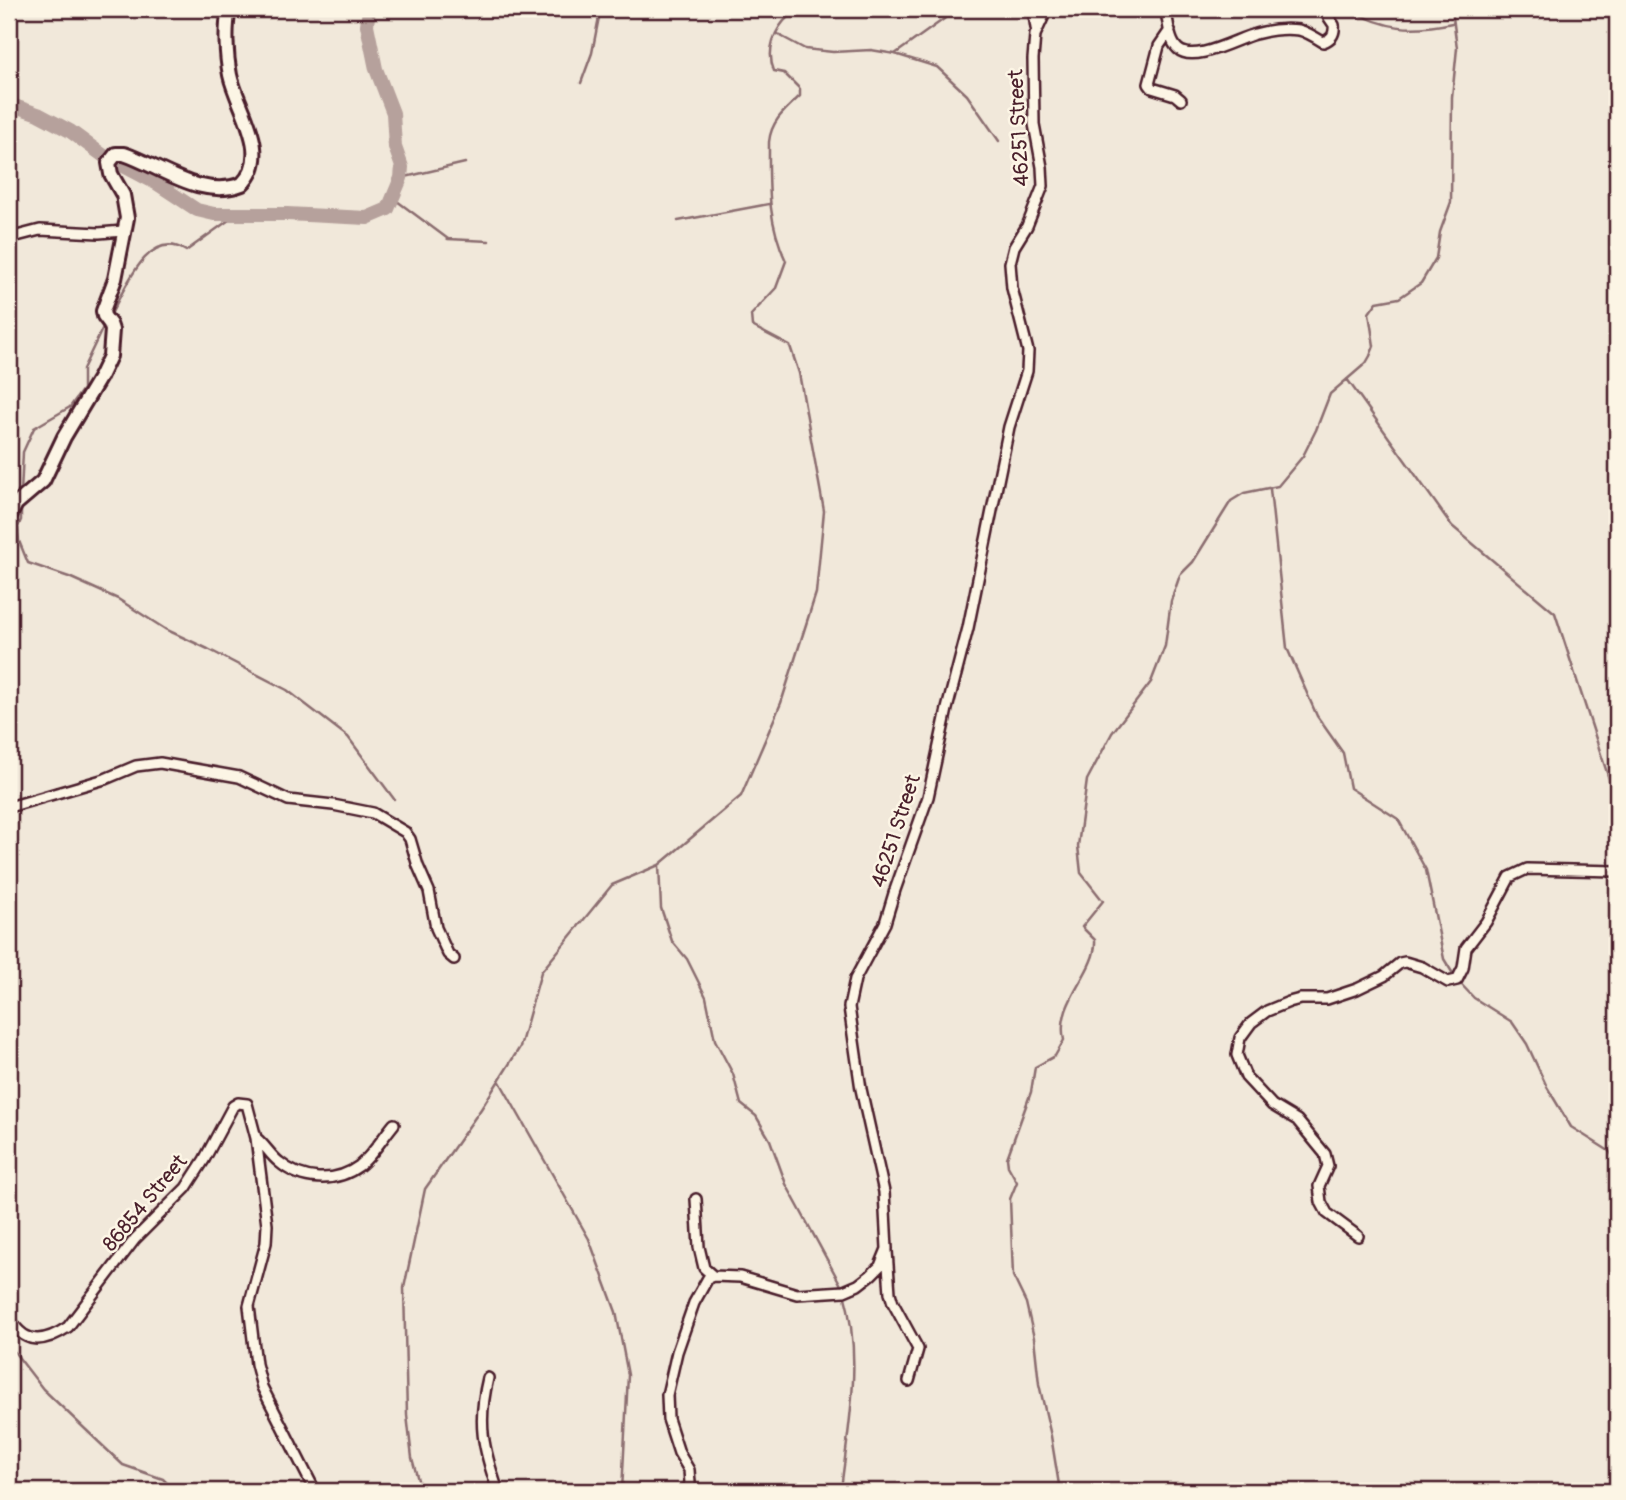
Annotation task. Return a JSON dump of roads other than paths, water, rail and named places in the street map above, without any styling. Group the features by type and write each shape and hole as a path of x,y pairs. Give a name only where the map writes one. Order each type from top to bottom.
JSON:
{"street":[{"path":"9,517 16,504 43,481 64,437 110,356 112,330 103,311 115,279 127,210 109,163 117,154 131,156 171,176 206,186 237,186 246,180 250,173 254,155 251,131 229,72 229,9"},
{"path":"1033,9 1036,32"},
{"name":"46251 Street","path":"909,1381 918,1349 897,1312 890,1293 884,1192 861,1089 849,1007 855,979 886,923 928,797 947,709 968,631 1010,427 1027,371 1028,351 1019,320 1010,269 1012,253 1027,226 1043,186 1034,124 1033,59 1036,32 1047,9"},
{"path":"1165,9 1174,44 1185,53 1214,50 1254,34 1273,30 1301,30 1323,41 1328,40 1335,31 1323,9"},
{"path":"1170,30 1159,46 1149,83 1152,88 1175,95 1181,100"},
{"path":"9,238 40,230 83,233 123,231"},
{"path":"9,807 105,779 136,766 160,763 239,777 288,800 373,813 405,832 410,839 429,891 436,928 448,954 454,959"},
{"path":"1359,1236 1327,1213 1321,1202 1319,1186 1328,1166 1325,1154 1303,1127 1272,1105 1242,1071 1237,1055 1244,1032 1257,1018 1279,1006 1300,999 1327,999 1357,989 1384,976 1400,963 1422,967 1448,982 1457,981 1464,968 1466,948 1486,922 1510,877 1516,872 1527,869 1617,871"},
{"name":"86854 Street","path":"9,1316 14,1327 31,1338 54,1337 68,1327 135,1239 186,1188 233,1106 244,1103 249,1106 256,1138 267,1225 264,1252 249,1306 256,1364 262,1387 315,1491"},
{"path":"256,1138 279,1162 309,1177 326,1178 343,1174 360,1165 394,1124"},
{"path":"696,1199 699,1247 704,1268 712,1276 740,1277 797,1294 844,1291 871,1275 880,1266 887,1249"},
{"path":"687,1491 690,1483 689,1470 679,1453 668,1419 667,1395 677,1352 694,1303 712,1276"},
{"path":"488,1378 481,1421 483,1441 498,1491"}],"waterway":[{"path":"118,163 156,183 197,210 214,214 367,218 388,209 401,178 402,167 395,147 393,113 376,69 367,25 369,9"},
{"path":"581,83 592,53 599,17 592,9"},
{"path":"421,1491 412,1458 407,1415 404,1288 425,1189 520,1047 541,972 612,885 659,865 741,796 781,703 816,593 824,511 799,373 790,346 752,326 751,315 776,288 786,261 772,217 769,142 776,122 800,96 800,89 784,73 774,71 772,63 771,48 780,27 790,15 787,9"},
{"path":"895,54 958,9"},
{"path":"1348,9 1375,21 1399,27 1452,23"},
{"path":"1060,1491 1039,1384 1034,1338 1026,1303 1013,1276 1010,1199 1017,1182 1008,1166 1007,1158 1031,1092 1035,1067 1055,1056 1064,1040 1065,1013 1094,952 1095,940 1082,927 1103,901 1081,873 1078,846 1087,780 1112,733 1151,682 1165,646 1171,601 1180,575 1193,562 1231,501 1244,493 1278,486 1303,456 1330,394 1366,363 1370,356 1374,346 1369,313 1377,302 1399,298 1421,283 1436,258 1440,232 1451,202 1452,97 1457,48 1452,9"},
{"path":"777,34 805,49 833,52 871,50 895,54 937,67 967,95 999,141"},
{"path":"9,104 38,114 70,131 108,159"},
{"path":"401,178 465,163"},
{"path":"393,198 448,239 489,241"},
{"path":"678,221 769,204"},
{"path":"110,316 130,278 149,254 160,247 172,246 186,251 236,215"},
{"path":"21,493 23,452 34,428 70,407 83,389 83,369 103,327"},
{"path":"1347,379 1452,526 1555,613 1611,785"},
{"path":"1270,489 1287,648 1317,716 1343,753 1350,788 1398,819 1426,870 1444,959 1455,977"},
{"path":"9,547 21,520 21,504"},
{"path":"18,528 19,541 28,563 69,577 118,599 165,629 287,690 348,737 394,799"},
{"path":"659,865 661,908 672,941 687,959 706,997 715,1040 733,1074 741,1104 756,1116 770,1140 786,1184 842,1287"},
{"path":"1459,982 1474,998 1512,1022 1527,1044 1547,1087 1571,1127 1609,1151 1617,1161"},
{"path":"499,1080 589,1239 616,1312 628,1375 622,1491"},
{"path":"842,1481 853,1387 852,1340 844,1293"},
{"path":"9,1345 43,1389 123,1465 163,1479 175,1491"}]}
